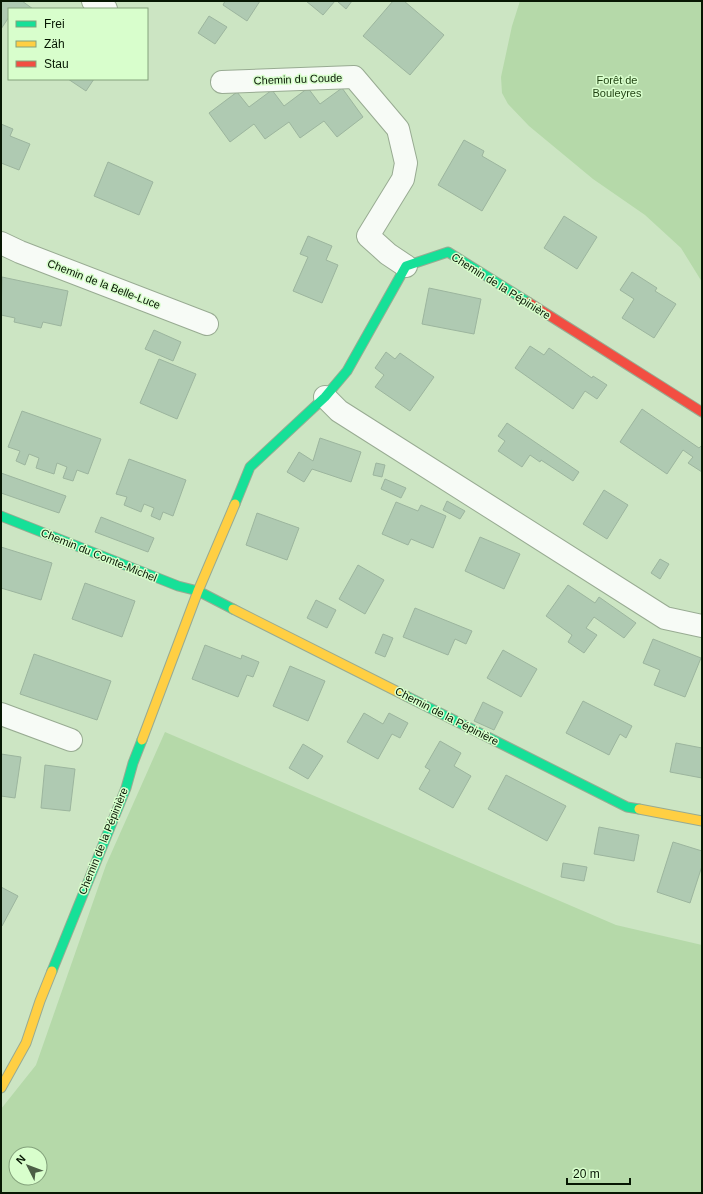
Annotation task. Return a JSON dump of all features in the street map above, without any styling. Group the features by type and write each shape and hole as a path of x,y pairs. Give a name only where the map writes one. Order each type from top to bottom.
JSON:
{"street":[{"path":"93,1 104,8"},
{"name":"Chemin du Coude","path":"222,82 354,77 398,129 406,163 403,179 368,236 388,254 406,266"},
{"name":"Chemin de la Belle-Luce","path":"1,243 20,252 206,324"},
{"name":"Chemin de la Pépinière","path":"1,1088 26,1043 40,1001 126,788 133,763 198,591 250,467 325,397 347,371 406,266 448,252 702,412"},
{"path":"325,397 339,411 665,618 702,626"},
{"name":"Chemin du Comte-Michel","path":"1,516 178,586 198,591"},
{"name":"Chemin de la Pépinière","path":"198,591 627,807 702,820"},
{"path":"1,714 71,740"}],"green space":[{"name":"Forêt de Bouleyres","path":"520,1 702,1 702,282 681,248 645,215 593,179 529,126 508,104 502,93 501,77 512,26"},
{"path":"165,732 616,925 702,945 702,1193 1,1193 1,1109 36,1065 106,865"}],"building":[{"path":"1,1 22,1 32,8 8,8 8,18 1,29"},
{"path":"225,1 260,1 247,21 223,5"},
{"path":"306,1 335,1 323,15"},
{"path":"337,1 352,1 346,9"},
{"path":"393,1 404,1 444,35 410,75 363,36"},
{"path":"209,16 227,27 215,44 198,33"},
{"path":"70,80 93,80 86,91"},
{"path":"308,88 320,104 342,88 363,117 337,137 324,121 300,138 289,122 265,139 254,124 230,142 209,113 237,92 249,107 272,90 284,106"},
{"path":"1,124 13,129 10,136 30,144 19,170 1,163"},
{"path":"464,140 484,151 482,156 506,170 482,211 438,185"},
{"path":"108,162 153,182 139,215 94,196"},
{"path":"564,216 597,237 577,269 544,248"},
{"path":"308,236 332,246 326,260 338,265 322,303 293,291 308,257 300,254"},
{"path":"632,272 657,288 655,291 676,304 654,338 622,318 634,299 620,290"},
{"path":"2,277 68,291 61,326 43,322 41,328 14,322 15,318 1,315"},
{"path":"429,288 481,299 474,334 422,324"},
{"path":"154,330 181,342 173,361 145,349"},
{"path":"530,346 544,355 549,348 592,378 593,376 607,385 597,399 585,391 573,409 515,368"},
{"path":"386,352 395,359 400,353 434,377 410,411 375,387 384,375 375,368"},
{"path":"159,359 196,374 177,419 140,403"},
{"path":"642,409 699,448 702,445 702,472 688,463 693,457 683,450 667,474 620,442"},
{"path":"22,411 101,439 88,474 77,470 73,481 63,478 67,467 57,463 54,474 36,468 39,458 29,454 25,465 16,461 20,451 8,447"},
{"path":"507,423 579,472 573,481 541,460 540,462 530,455 522,467 498,451 505,441 498,436"},
{"path":"320,438 361,452 351,482 312,469 304,482 287,472 299,452 313,461"},
{"path":"129,459 186,480 173,516 163,512 160,520 151,516 154,508 144,504 141,512 124,505 127,497 116,494"},
{"path":"376,463 385,465 382,477 373,475"},
{"path":"1,473 66,496 59,513 1,493"},
{"path":"385,479 406,488 401,498 381,489"},
{"path":"604,490 628,505 607,539 583,524"},
{"path":"447,501 465,511 460,519 443,510"},
{"path":"396,502 418,511 421,505 446,516 433,548 411,539 408,545 382,534"},
{"path":"257,513 299,528 287,560 246,545"},
{"path":"101,517 154,538 148,552 95,532"},
{"path":"480,537 520,554 504,589 465,571"},
{"path":"1,547 52,563 41,600 1,588"},
{"path":"660,559 669,564 660,579 651,573"},
{"path":"358,565 384,580 365,614 339,599"},
{"path":"85,583 135,601 122,637 72,619"},
{"path":"568,585 595,603 599,597 636,623 624,638 594,617 586,628 597,635 584,653 568,642 572,635 546,616"},
{"path":"316,600 336,610 327,628 307,618"},
{"path":"415,608 472,631 466,644 455,639 448,655 403,637"},
{"path":"383,634 393,638 385,657 375,653"},
{"path":"653,639 701,658 685,697 654,685 660,670 643,663"},
{"path":"205,645 241,659 242,655 259,662 253,677 247,675 238,697 192,679"},
{"path":"503,650 537,669 521,697 487,678"},
{"path":"34,654 111,681 97,720 20,694"},
{"path":"290,666 325,681 308,721 273,706"},
{"path":"583,701 632,726 626,738 620,734 609,755 566,733"},
{"path":"483,702 503,712 494,730 474,721"},
{"path":"364,713 383,724 389,713 408,723 400,738 392,734 378,759 347,742"},
{"path":"440,741 461,753 454,766 471,776 453,808 419,789 430,770 425,767"},
{"path":"676,743 702,748 702,778 670,772"},
{"path":"303,744 323,756 308,779 289,768"},
{"path":"1,754 21,757 15,798 1,796"},
{"path":"45,765 75,769 70,811 41,808"},
{"path":"506,775 566,806 547,841 488,809"},
{"path":"599,827 639,835 634,861 594,854"},
{"path":"673,842 702,851 702,866 690,903 657,892"},
{"path":"563,863 587,867 584,881 561,877"},
{"path":"1,887 18,896 2,926 1,926"}],"traffic: fast":[{"path":"235,504 250,467 325,397 347,371 406,266 448,252 528,302"},
{"path":"1,516 178,586 198,591 233,609"},
{"path":"406,696 627,807 639,809"},
{"path":"52,971 126,788 133,763 142,740"}],"traffic: slow":[{"path":"142,740 198,591 235,504"},
{"path":"233,609 406,696"},
{"path":"639,809 702,821"},
{"path":"1,1088 26,1043 52,971"}],"traffic: jam":[{"path":"528,302 702,412"}]}
